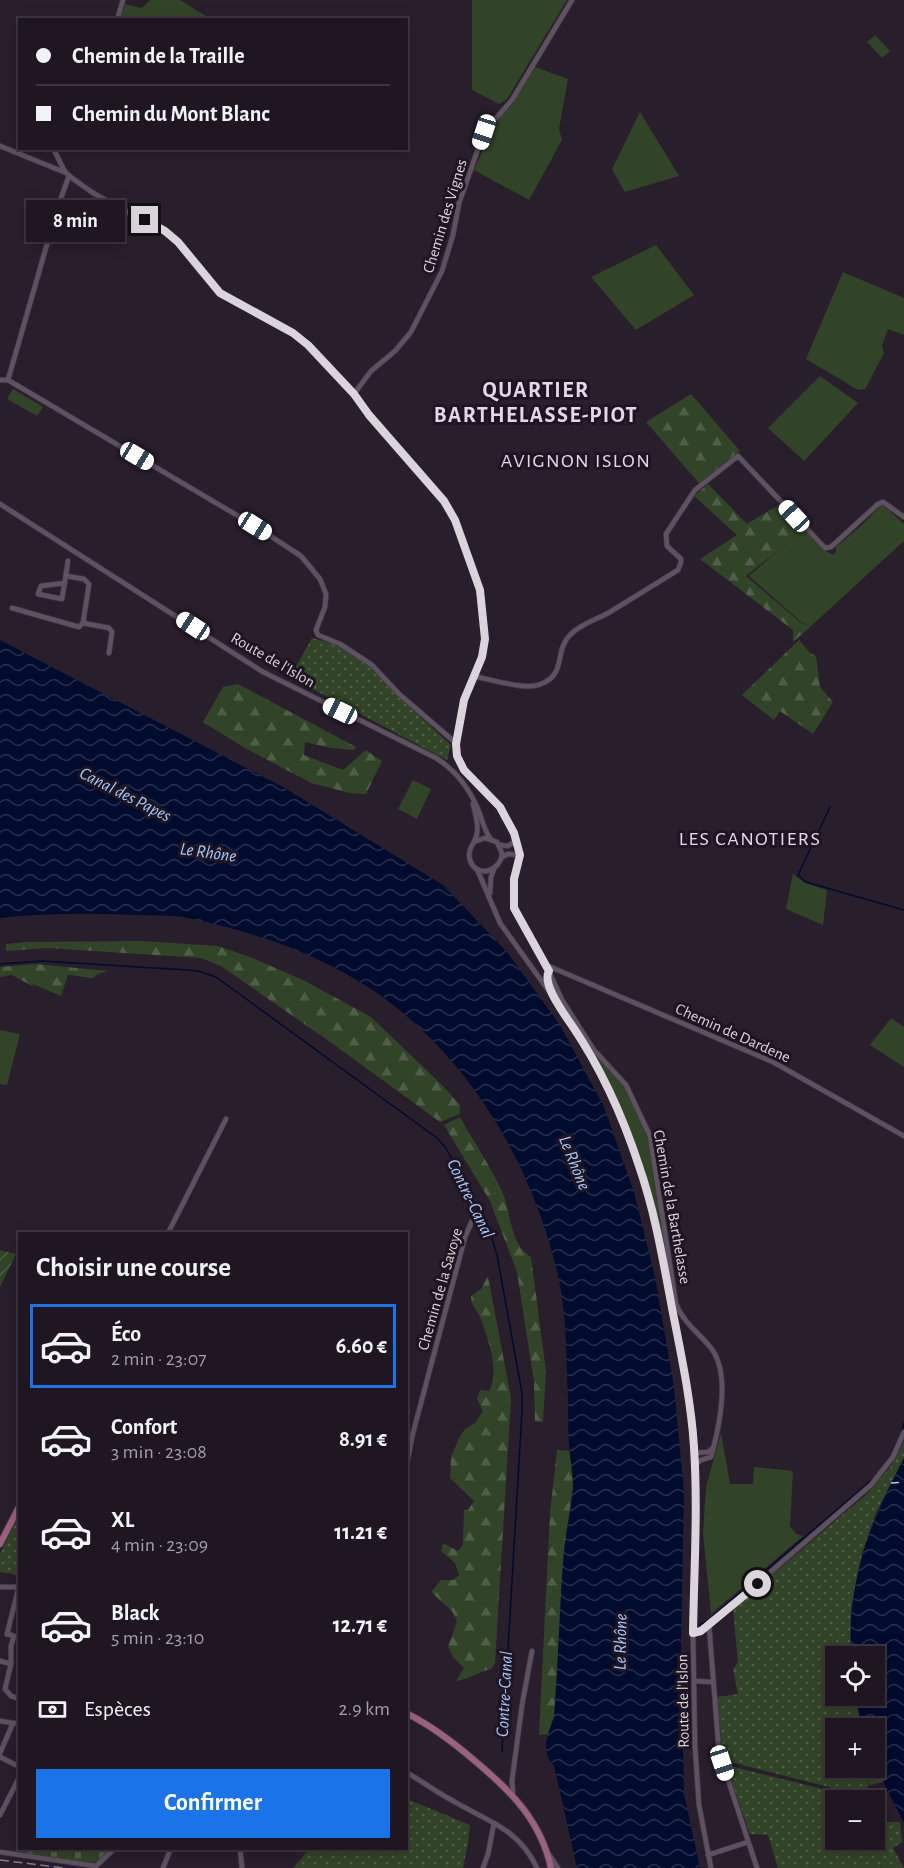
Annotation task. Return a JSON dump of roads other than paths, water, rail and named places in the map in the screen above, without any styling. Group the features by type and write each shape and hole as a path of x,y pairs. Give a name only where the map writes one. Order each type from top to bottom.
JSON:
{"main road":[{"path":"0,1542 18,1508"},
{"path":"408,1714 445,1736 506,1787 530,1816 548,1853 551,1868"}],"street":[{"path":"118,18 123,0"},
{"name":"Chemin des Vignes","path":"354,394 371,371 395,351 411,332 442,271 453,236 459,203 484,132 512,100 572,0"},
{"path":"0,146 67,174 93,193 173,237 220,293 300,338 354,394 369,415 444,501 458,527 480,590 483,610 483,649 464,700 456,744 457,756 464,770 500,807 517,840 508,846 500,845 490,838 479,839 471,846 469,857 477,869 486,871 494,869 502,857 507,854 520,855"},
{"path":"8,380 67,174 54,150"},
{"path":"0,380 8,380 255,526 301,556 320,579 326,594 325,607 316,630 318,635 340,644 372,665 406,700 456,744"},
{"path":"473,676 528,686 540,685 551,680 557,671 565,642 573,632 678,570 681,559 667,546 666,534 695,490 738,456 825,548 831,547 883,502 904,518"},
{"name":"Route de l'Islon","path":"0,504 263,672 448,766 460,778 471,796 490,838"},
{"path":"65,583 41,586 38,594 62,599 65,583 68,561"},
{"path":"12,608 65,625 79,627 83,623 89,584 84,579 66,576"},
{"path":"83,623 111,629 109,652"},
{"name":"Route de l'Islon","path":"471,796 477,825 474,842"},
{"name":"Chemin de la Barthelasse","path":"517,840 520,855 514,879 514,908 546,965 562,1000 594,1050 626,1085 650,1136 676,1304 684,1319 713,1350 720,1364 721,1392 714,1445 711,1457 695,1465"},
{"path":"500,845 502,857"},
{"name":"Route de l'Islon","path":"477,869 500,923 579,1036 604,1081 631,1141 644,1179 658,1236 686,1378 695,1452 693,1633 696,1772 699,1804 711,1868"},
{"name":"Route de l'Islon","path":"490,896 490,877 494,869"},
{"name":"Chemin de Dardene","path":"546,965 773,1062 904,1136"},
{"path":"549,971 547,976 553,997"},
{"path":"169,1232 226,1119"},
{"name":"Chemin de la Savoye","path":"408,1459 465,1237 472,1221"},
{"path":"693,1633 709,1625 865,1490 886,1468 904,1432"},
{"path":"695,1452 708,1452 714,1445"},
{"path":"0,1587 18,1589"},
{"path":"7,1634 18,1593"},
{"path":"709,1625 719,1752 757,1868"},
{"path":"0,1634 14,1636 5,1689 11,1696 18,1698"},
{"path":"513,1795 512,1781 522,1705 532,1651"},
{"path":"0,1661 11,1664"},
{"path":"694,1681 713,1685"},
{"path":"0,1721 18,1724"},
{"path":"13,1723 0,1755 18,1766"},
{"path":"408,1774 494,1823 525,1847 537,1868"},
{"path":"0,1815 18,1780"},
{"path":"506,1787 512,1781"},
{"path":"483,1868 494,1823"},
{"path":"708,1855 747,1839"},
{"path":"20,1855 23,1850"},
{"path":"0,1852 96,1866 113,1850"},
{"path":"163,1868 170,1850"},
{"path":"240,1850 242,1868"},
{"path":"548,1853 558,1868"}],"water":[{"path":"0,640 283,787 443,885 507,952 560,1025 604,1107 634,1192 655,1277 674,1387 684,1493 681,1644 684,1794 700,1868 577,1868 554,1766 546,1748 554,1717 564,1552 573,1487 564,1310 548,1237 533,1196 492,1116 467,1080 438,1046 406,1016 350,976 304,953 257,936 183,917 85,914 0,918"},
{"path":"904,1459 904,1823 882,1778 885,1778 885,1718 861,1718 858,1706 885,1706 885,1646 851,1646 851,1615 859,1570 870,1531"}],"waterway":[{"path":"830,807 798,875 806,882 904,910"},
{"name":"Contre-Canal","path":"0,964 42,961 198,971 216,977 437,1138 446,1148 491,1235 497,1255 522,1393 502,1751"},
{"path":"901,1434 904,1423"},
{"path":"713,1616 874,1478"},
{"path":"699,1625 705,1622"}],"railway":[{"path":"0,1860 64,1868"}],"district":[{"name":"QUARTIER BARTHELASSE-PIOT","path":"536,402"},
{"name":"AVIGNON ISLON","path":"576,461"},
{"name":"LES CANOTIERS","path":"750,839"}],"water label":[{"name":"Canal des Papes","path":"125,795"},
{"name":"Le Rhône","path":"208,853"},
{"name":"Le Rhône","path":"574,1163"},
{"name":"Le Rhône","path":"621,1642"}]}
